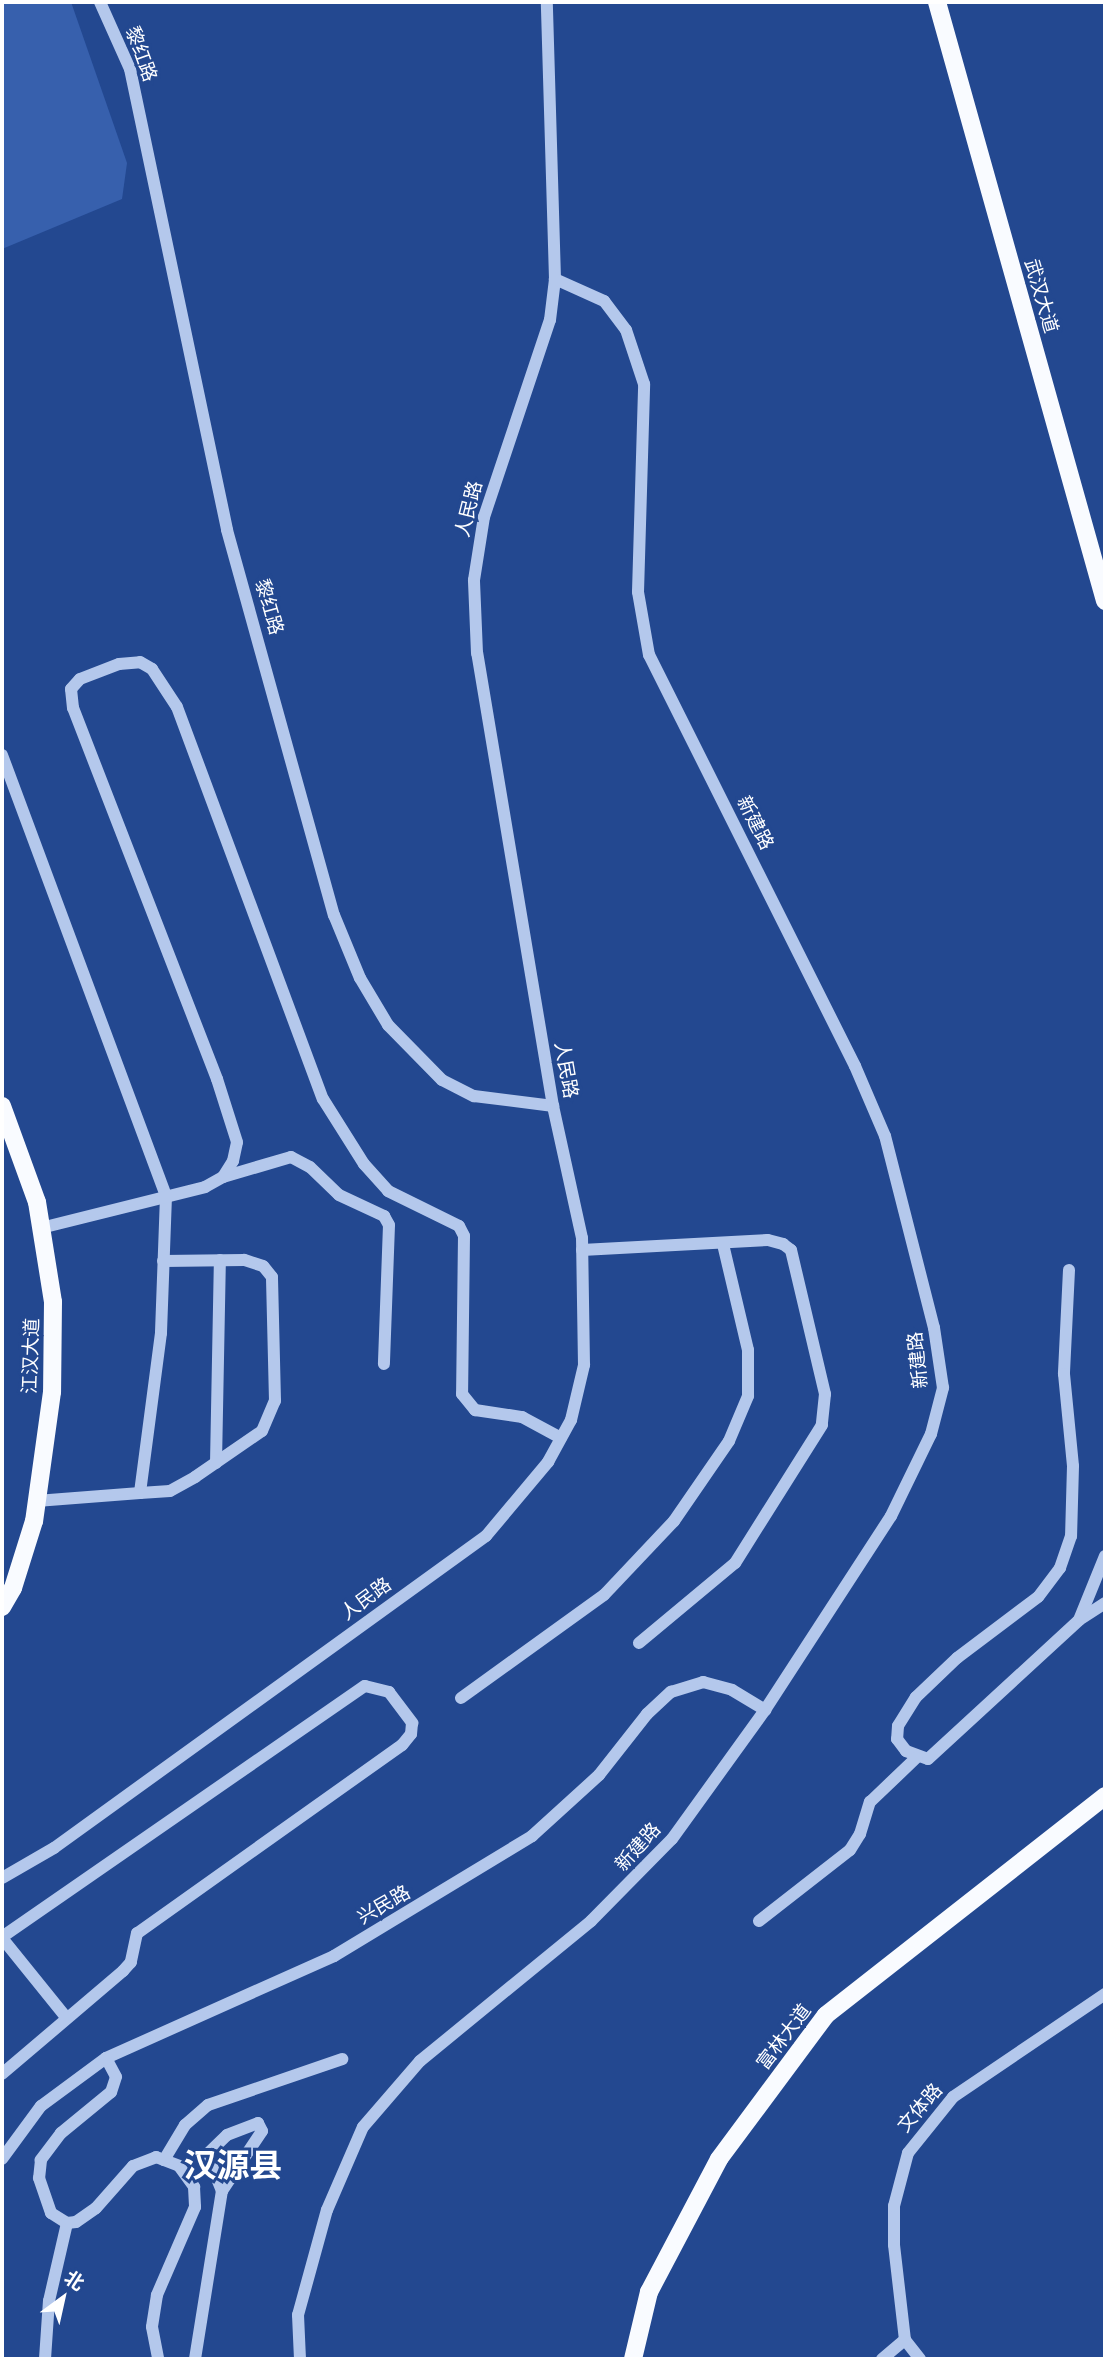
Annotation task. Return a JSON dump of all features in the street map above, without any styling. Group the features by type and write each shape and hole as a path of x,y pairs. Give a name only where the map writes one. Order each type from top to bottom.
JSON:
{"main road":[{"name":"武汉大道","path":"937,2 1105,601"},
{"name":"江汉大道","path":"2,1106 37,1202 53,1302 52,1392 36,1501 13,1588 2,1607"},
{"name":"富林大道","path":"633,2359 649,2292 719,2159 826,2015 1105,1796"}],"street":[{"name":"黎红路","path":"100,2 130,69 227,530 334,915 355,965 388,1025 442,1080 474,1096 553,1106"},
{"name":"人民路","path":"2,1878 54,1849 486,1536 548,1462 571,1420 584,1365 582,1250 553,1106 477,653 474,580 484,517 550,320 555,279 547,2"},
{"name":"新建路","path":"300,2359 298,2315 327,2210 363,2127 420,2060 638,1878 672,1839 765,1710 891,1516 931,1434 943,1388 934,1328 902,1187 855,1066 649,655 638,592 644,384 626,330 604,301 555,279"},
{"path":"223,1177 233,1161 237,1142 74,708 71,689 80,679 119,664 140,662 152,669 177,707 323,1100 364,1164 388,1191 460,1226 464,1236 462,1394 475,1410 522,1417 561,1438"},
{"path":"2,755 166,1196 162,1333 140,1493"},
{"path":"41,1227 166,1196 291,1157 310,1167 339,1195 384,1216 389,1225 384,1364"},
{"path":"582,1250 768,1240 791,1251 825,1394 822,1425 735,1563 639,1643"},
{"path":"461,1698 604,1595 674,1521 729,1441 748,1396 748,1350 723,1244"},
{"path":"36,1501 170,1491 262,1431 275,1401 272,1278 263,1266 220,1259 163,1261"},
{"path":"216,1463 220,1259"},
{"path":"1069,1270 1064,1374 1073,1466 1071,1536 1060,1568 1038,1597 957,1658 916,1697 898,1726 897,1740 916,1758 928,1759 1079,1620 1105,1603"},
{"path":"1079,1620 1105,1556"},
{"name":"兴民路","path":"2,2159 41,2106 106,2058 334,1956 471,1877 532,1836 589,1784 671,1692 703,1682 732,1690 765,1710"},
{"path":"2,2074 65,2016 131,1962 136,1933 402,1745 411,1734 412,1723 405,1710 389,1692 365,1686 2,1938 65,2016"},
{"path":"758,1921 850,1850 860,1834 870,1802 916,1758"},
{"name":"文体路","path":"905,2340 894,2206 908,2153 953,2097 1105,1994"},
{"path":"106,2058 116,2077 111,2092 61,2133 41,2160 39,2178 51,2213 67,2223 76,2222 96,2208 133,2166 156,2157 179,2165 194,2187 195,2207 157,2295 152,2327 158,2359"},
{"path":"164,2160 185,2125 208,2105 342,2059"},
{"path":"195,2359 222,2190 262,2131 258,2123 227,2135 207,2154 222,2190"},
{"path":"45,2359 49,2301 67,2223"},
{"path":"882,2359 905,2340 920,2359"}],"shaded area":[{"path":"2,2 71,2 127,163 122,199 2,249"}],"district":[{"name":"汉源县","path":"233,2165"}]}
